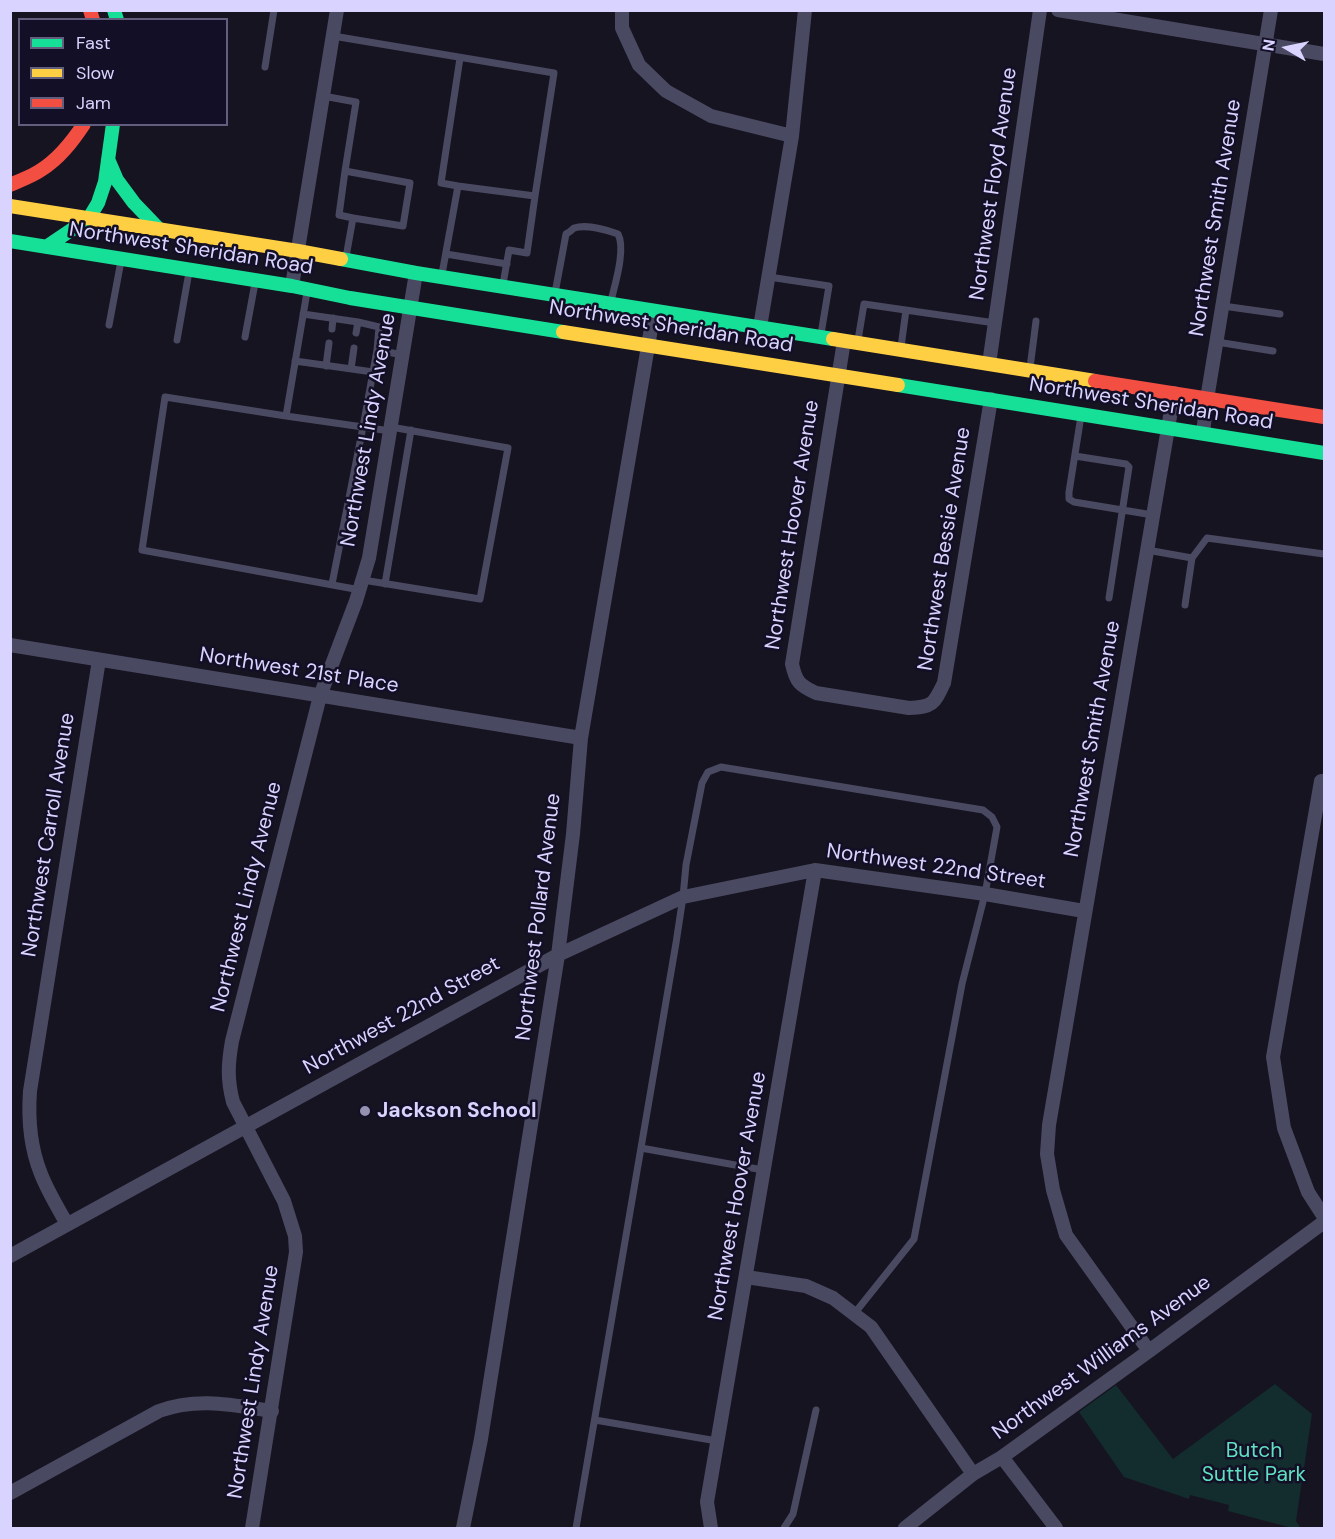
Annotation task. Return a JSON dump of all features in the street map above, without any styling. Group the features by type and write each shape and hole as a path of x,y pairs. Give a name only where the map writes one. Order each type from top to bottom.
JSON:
{"main road":[{"path":"10,185 48,165 74,139 83,126"},
{"path":"45,247 89,218 98,202 105,182 113,126"},
{"path":"108,159 117,180 134,203 158,228"},
{"name":"Northwest Sheridan Road","path":"10,206 298,250 416,273 1324,417"},
{"name":"Northwest Sheridan Road","path":"10,241 1324,453"}],"street":[{"path":"292,286 337,10"},
{"path":"622,10 622,27 639,65 666,91 711,116 792,136"},
{"path":"760,327 792,136 805,10"},
{"name":"Northwest Floyd Avenue","path":"989,364 1040,10"},
{"path":"1058,10 1324,54"},
{"name":"Northwest Smith Avenue","path":"1203,433 1271,10"},
{"name":"Northwest Lindy Avenue","path":"252,1528 296,1252 295,1236 284,1201 233,1101 228,1084 228,1062 320,696 361,585 372,542 416,273"},
{"name":"Northwest Pollard Avenue","path":"463,1528 481,1440 558,955 573,834 581,738 654,310"},
{"name":"Northwest Hoover Avenue","path":"851,342 838,375 792,663 795,677 802,687 816,693 864,701"},
{"name":"Northwest Smith Avenue","path":"1149,1351 1066,1235 1053,1190 1047,1154 1049,1125 1084,911 1174,393"},
{"name":"Northwest Bessie Avenue","path":"864,701 909,708 924,707 936,701 944,682 991,399"},
{"name":"Northwest 21st Place","path":"10,645 581,738"},
{"name":"Northwest Carroll Avenue","path":"67,1224 40,1172 34,1152 29,1113 30,1090 99,660"},
{"path":"1323,781 1274,1057 1284,1128 1308,1192 1324,1217"},
{"name":"Northwest Hoover Avenue","path":"711,1528 707,1502 815,870"},
{"name":"Northwest 22nd Street","path":"10,1256 558,955 683,897 815,870 985,894 1084,911"},
{"name":"Northwest Williams Avenue","path":"905,1528 973,1474 1002,1456 1149,1351 1324,1222"},
{"path":"746,1277 806,1286 833,1298 871,1327 973,1474"},
{"path":"10,1493 159,1411 173,1406 207,1402 272,1412"},
{"path":"1002,1456 1056,1528"}],"lane":[{"path":"265,67 274,10"},
{"path":"333,36 554,73 527,253 509,250 503,287"},
{"path":"460,58 441,183 536,196"},
{"path":"323,96 356,102 345,171 339,215 403,226 410,183 345,171"},
{"path":"442,277 458,186"},
{"path":"345,260 352,218"},
{"path":"555,295 566,234 574,228 584,227 607,230 618,234 621,240 621,252 611,304"},
{"path":"446,254 507,264"},
{"path":"109,325 122,259"},
{"path":"177,340 190,270"},
{"path":"769,277 829,286 821,337"},
{"path":"245,337 255,280"},
{"path":"286,416 308,289"},
{"path":"354,298 356,333"},
{"path":"851,342 864,304 995,323"},
{"path":"1222,306 1280,314"},
{"path":"900,350 906,310"},
{"path":"303,314 355,321 379,327 363,427 332,585"},
{"path":"332,329 333,318"},
{"path":"1029,370 1036,321"},
{"path":"1216,342 1273,351"},
{"path":"326,366 329,343"},
{"path":"351,369 354,348"},
{"path":"377,350 403,354"},
{"path":"295,361 373,372"},
{"path":"165,397 363,427 411,430 508,448 480,599 385,584 332,585 142,550 165,397"},
{"path":"1081,414 1069,499 1074,502 1153,515"},
{"path":"385,584 411,430"},
{"path":"1075,456 1126,464 1129,467 1109,598"},
{"path":"1185,605 1192,558 1207,538 1324,554"},
{"path":"1147,550 1192,558"},
{"path":"576,1528 683,897 686,865 702,783 708,772 721,767 983,810 992,817 997,827 985,894 962,984 914,1239 854,1314"},
{"path":"641,1148 763,1170"},
{"path":"784,1528 793,1514 816,1410"},
{"path":"595,1420 717,1440"}],"green space":[{"name":"Butch Suttle Park","path":"1275,1384 1312,1414 1296,1521 1301,1528 1292,1528 1228,1511 1229,1505 1190,1495 1189,1499 1124,1477 1079,1412 1116,1385 1173,1459"}],"traffic: fast":[{"path":"114,10 116,18"},
{"path":"46,247 89,218 98,203 105,182 113,126"},
{"path":"108,159 117,180 134,203 158,228"},
{"path":"10,241 563,332"},
{"path":"341,259 833,339"},
{"path":"898,385 1324,453"}],"traffic: slow":[{"path":"10,206 341,259"},
{"path":"563,332 898,385"},
{"path":"833,339 1095,381"}],"traffic: jam":[{"path":"90,10 92,18"},
{"path":"10,185 54,161 83,126"},
{"path":"1095,381 1324,417"}],"place":[{"name":"Jackson School","path":"365,1111"}]}
